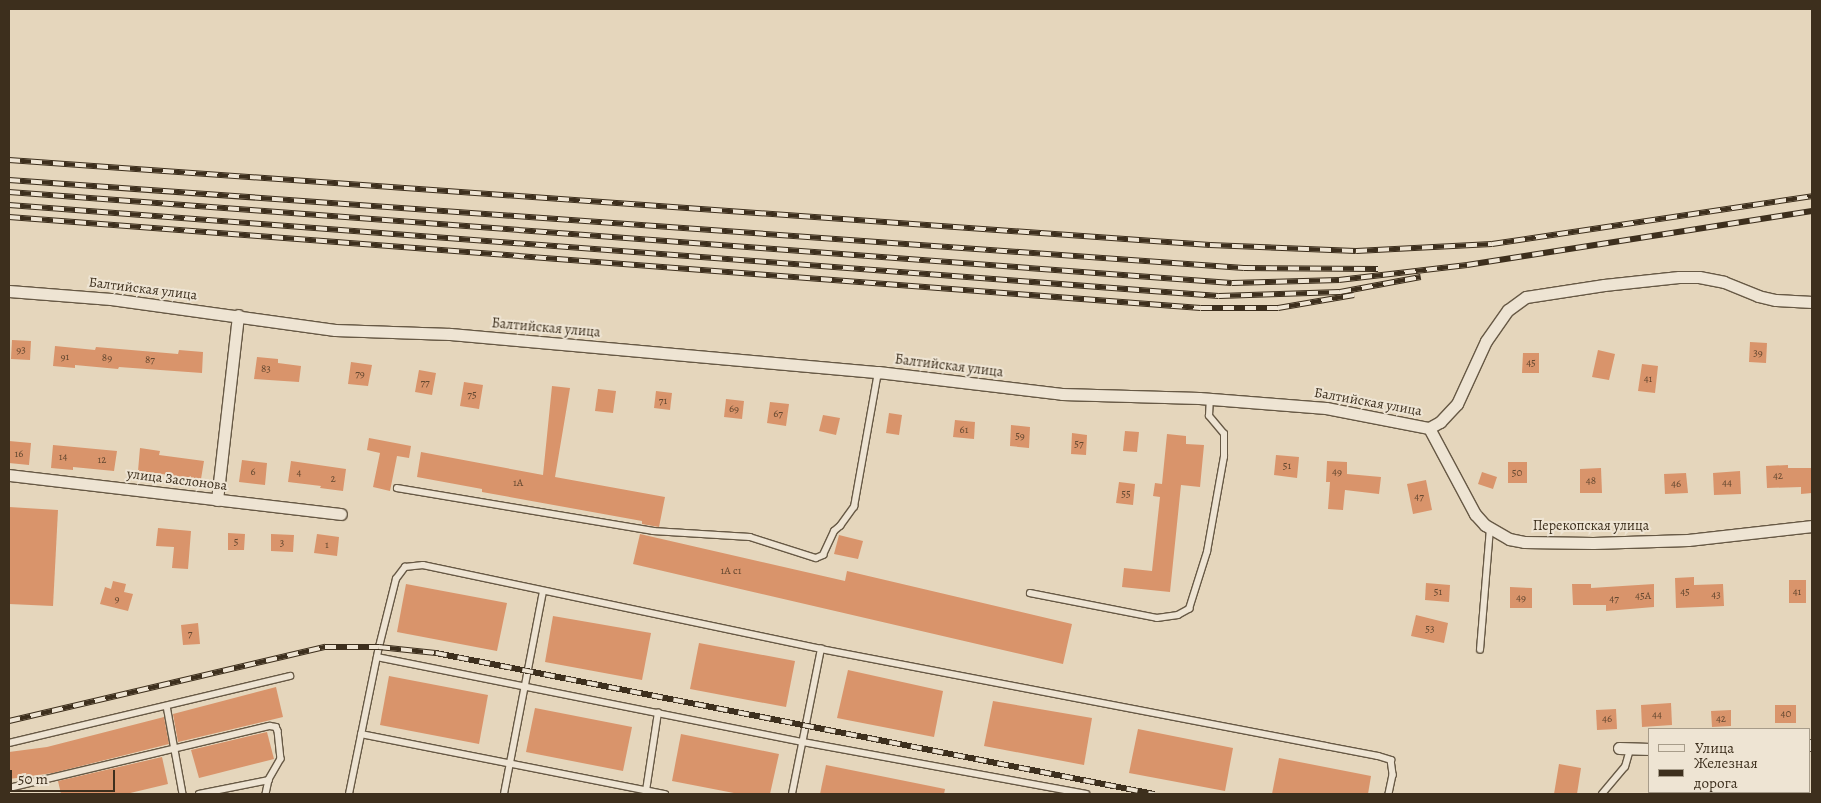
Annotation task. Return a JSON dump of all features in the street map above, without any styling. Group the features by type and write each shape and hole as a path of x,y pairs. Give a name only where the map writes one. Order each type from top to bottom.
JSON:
{"street":[{"name":"Балтийская улица","path":"9,291 111,299 238,315 335,330 450,334 878,372 1062,394 1210,399 1326,408 1429,428 1440,422 1457,404 1486,341 1508,310 1526,297 1679,277 1699,277 1724,282 1758,296 1776,300 1812,302"},
{"path":"217,500 238,315"},
{"name":"Перекопская улица","path":"1429,428 1475,514 1490,528 1509,539 1524,542 1688,540 1812,526"},
{"name":"улица Заслонова","path":"9,475 341,514"},
{"path":"1625,748 1648,748"}],"lane":[{"path":"397,488 653,532 750,536 816,558 823,554 834,531 854,507 878,372"},
{"path":"1030,593 1157,618 1178,615 1189,609 1207,552 1224,458 1224,434 1209,416 1210,399"},
{"path":"1480,650 1490,528"},
{"path":"349,794 377,657 396,579 405,567 423,565 543,592 820,649 1378,756 1391,760 1393,775 1389,794"},
{"path":"504,794 543,592"},
{"path":"792,794 820,649"},
{"path":"377,657 803,742 1086,794"},
{"path":"9,743 290,676"},
{"path":"167,706 183,794"},
{"path":"646,790 658,713"},
{"path":"9,788 270,726 276,727 278,731 281,759 269,780 266,794"},
{"path":"361,734 665,794"},
{"path":"1602,794 1625,767 1625,748"},
{"path":"199,794 269,780"}],"building":[{"path":"12,340 31,341 30,360 11,359"},
{"path":"1750,342 1767,343 1766,363 1749,362"},
{"path":"55,346 95,350 96,347 178,354 179,350 203,352 202,373 119,367 118,369 75,365 75,368 53,366"},
{"path":"1598,350 1615,354 1609,380 1592,377"},
{"path":"1523,353 1539,353 1539,373 1522,373"},
{"path":"257,357 278,359 278,363 301,366 299,382 254,379"},
{"path":"351,362 372,365 368,386 348,384"},
{"path":"1642,364 1658,366 1655,393 1638,391"},
{"path":"419,370 436,373 432,395 415,392"},
{"path":"464,382 483,385 479,409 460,406"},
{"path":"552,386 570,388 555,477 665,497 659,527 642,524 642,521 482,492 482,489 417,477 421,452 543,475"},
{"path":"598,389 616,391 613,413 595,411"},
{"path":"656,391 672,393 670,410 654,408"},
{"path":"726,399 744,401 742,419 724,417"},
{"path":"770,402 789,404 786,426 767,423"},
{"path":"889,413 902,415 899,435 886,433"},
{"path":"823,415 840,418 836,435 819,431"},
{"path":"955,420 975,422 974,439 953,437"},
{"path":"1011,425 1030,427 1029,448 1010,446"},
{"path":"1125,431 1139,432 1137,452 1123,451"},
{"path":"1072,433 1087,435 1086,455 1071,454"},
{"path":"1167,434 1186,436 1186,444 1204,445 1200,487 1181,485 1170,592 1122,587 1124,568 1152,571 1160,497 1153,496 1155,483 1162,484"},
{"path":"369,438 411,446 409,458 397,456 390,491 373,487 380,453 367,450"},
{"path":"9,441 31,443 29,465 9,463"},
{"path":"53,445 117,451 114,471 73,467 73,470 51,468"},
{"path":"140,448 160,451 159,455 204,461 201,479 138,471"},
{"path":"1276,455 1299,457 1297,478 1274,475"},
{"path":"242,460 267,463 265,485 239,482"},
{"path":"291,461 346,469 343,491 288,482"},
{"path":"1327,461 1347,462 1347,474 1381,477 1379,494 1345,490 1343,510 1328,509 1330,482 1326,482"},
{"path":"1508,462 1527,462 1527,483 1508,483"},
{"path":"1788,465 1788,468 1812,468 1812,493 1801,494 1801,487 1767,488 1766,466"},
{"path":"1601,468 1602,493 1580,493 1580,469"},
{"path":"1740,471 1741,494 1714,495 1713,473"},
{"path":"1482,472 1497,477 1493,489 1478,484"},
{"path":"1686,473 1688,493 1665,494 1664,474"},
{"path":"1426,480 1432,510 1413,514 1407,484"},
{"path":"1119,482 1135,484 1133,505 1116,503"},
{"path":"9,507 58,510 53,606 9,604"},
{"path":"158,528 191,531 188,569 172,568 174,547 156,546"},
{"path":"228,533 245,534 244,550 228,550"},
{"path":"271,534 294,535 293,552 271,551"},
{"path":"317,534 339,537 337,556 314,553"},
{"path":"640,534 845,581 847,571 1072,624 1063,664 633,564"},
{"path":"839,535 863,541 858,559 834,554"},
{"path":"1694,577 1694,585 1723,584 1724,606 1676,608 1675,578"},
{"path":"1789,580 1806,580 1806,603 1789,603"},
{"path":"113,581 126,584 124,592 133,594 128,611 100,604 105,587 111,589"},
{"path":"1426,583 1450,585 1449,602 1425,600"},
{"path":"406,584 507,603 497,651 397,632"},
{"path":"1572,584 1591,584 1591,588 1654,584 1654,607 1606,611 1606,605 1573,605"},
{"path":"1510,587 1532,588 1532,608 1510,608"},
{"path":"1416,615 1448,623 1444,643 1411,636"},
{"path":"553,616 651,633 642,680 545,662"},
{"path":"198,623 200,644 183,645 181,625"},
{"path":"699,643 795,661 786,707 690,689"},
{"path":"848,670 943,691 934,737 837,718"},
{"path":"389,676 488,695 479,744 380,725"},
{"path":"276,687 283,717 178,742 173,714"},
{"path":"993,701 1092,718 1084,765 984,746"},
{"path":"1671,703 1672,725 1642,727 1641,705"},
{"path":"1775,705 1796,705 1796,723 1775,723"},
{"path":"535,708 632,727 623,771 526,752"},
{"path":"1616,709 1617,729 1597,730 1596,710"},
{"path":"1731,710 1731,726 1712,727 1711,711"},
{"path":"164,717 169,744 53,773 9,779 9,752 47,747"},
{"path":"1138,729 1233,748 1225,791 1129,773"},
{"path":"267,732 274,759 199,778 191,750"},
{"path":"681,734 779,754 770,794 739,794 672,781"},
{"path":"162,757 168,784 126,794 61,794 58,781"},
{"path":"1279,758 1371,776 1368,794 1272,794"},
{"path":"1559,764 1581,768 1577,794 1554,794"},
{"path":"826,765 945,789 944,794 820,794"}],"railway":[{"path":"9,160 1210,245 1356,251 1492,244 1812,196"},
{"path":"9,180 1244,268 1378,269"},
{"path":"9,192 1232,283 1339,280 1467,265 1812,211"},
{"path":"9,205 1219,296 1340,292 1421,277"},
{"path":"9,217 1201,308 1278,308 1354,295"},
{"path":"9,721 325,647 379,647 436,653 1154,794"}]}
